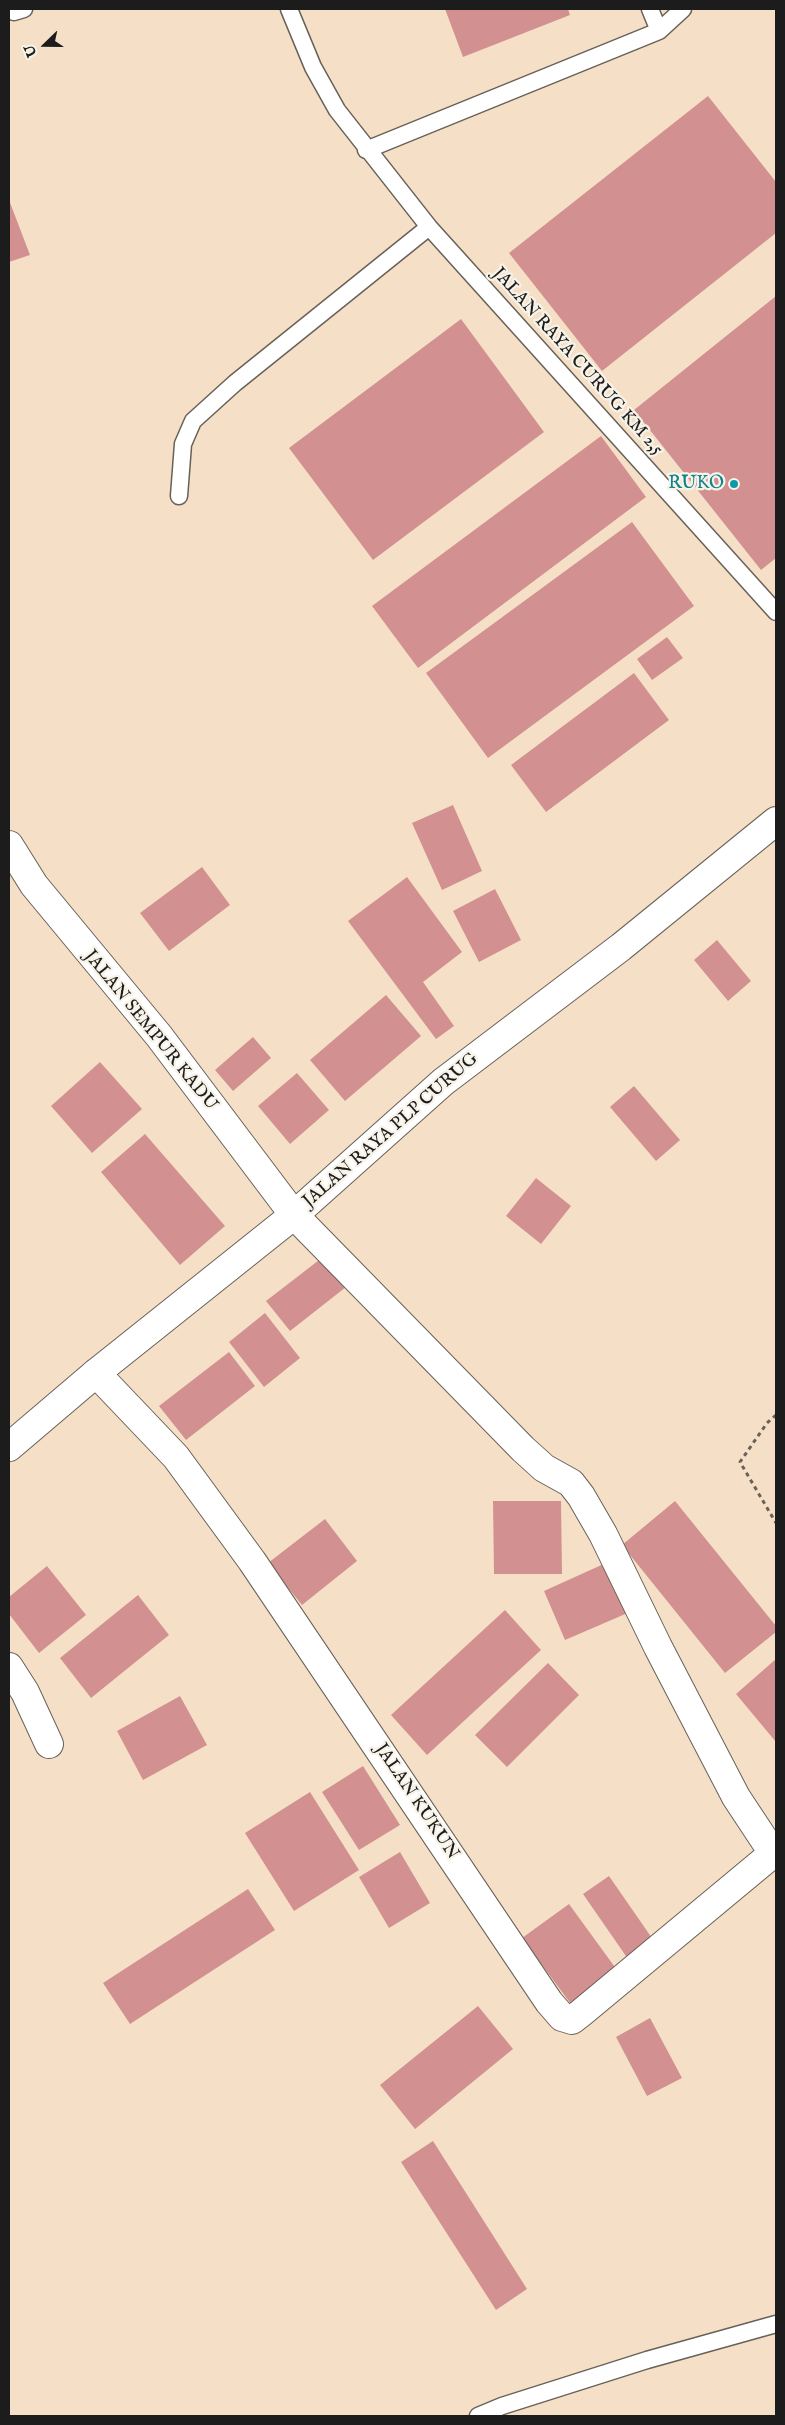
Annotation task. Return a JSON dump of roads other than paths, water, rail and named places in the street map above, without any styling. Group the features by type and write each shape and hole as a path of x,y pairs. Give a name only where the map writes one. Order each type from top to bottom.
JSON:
{"street":[{"name":"JALAN RAYA PLP CURUG","path":"9,1447 96,1373 294,1215 443,1082 620,947 776,821"},
{"name":"JALAN SEMPUR KADU","path":"9,845 34,885 158,1036 294,1215 523,1449 544,1468 571,1483 603,1534 658,1647 736,1798 775,1852"},
{"name":"JALAN KUKUN","path":"96,1373 176,1457 252,1561 562,2017 572,2020 775,1852"},
{"path":"9,1667 25,1692 49,1744"}],"lane":[{"path":"9,10 14,12 24,9"},
{"name":"JALAN RAYA CURUG KM 2,5","path":"289,9 322,84 337,110 366,150 429,228 776,612"},
{"path":"650,9 659,31"},
{"path":"366,150 659,31 682,9"},
{"path":"179,496 183,444 193,422 235,383 429,228"},
{"path":"478,2416 502,2406 647,2360 776,2324"}],"place":[{"name":"RUKO","path":"734,484"}]}
